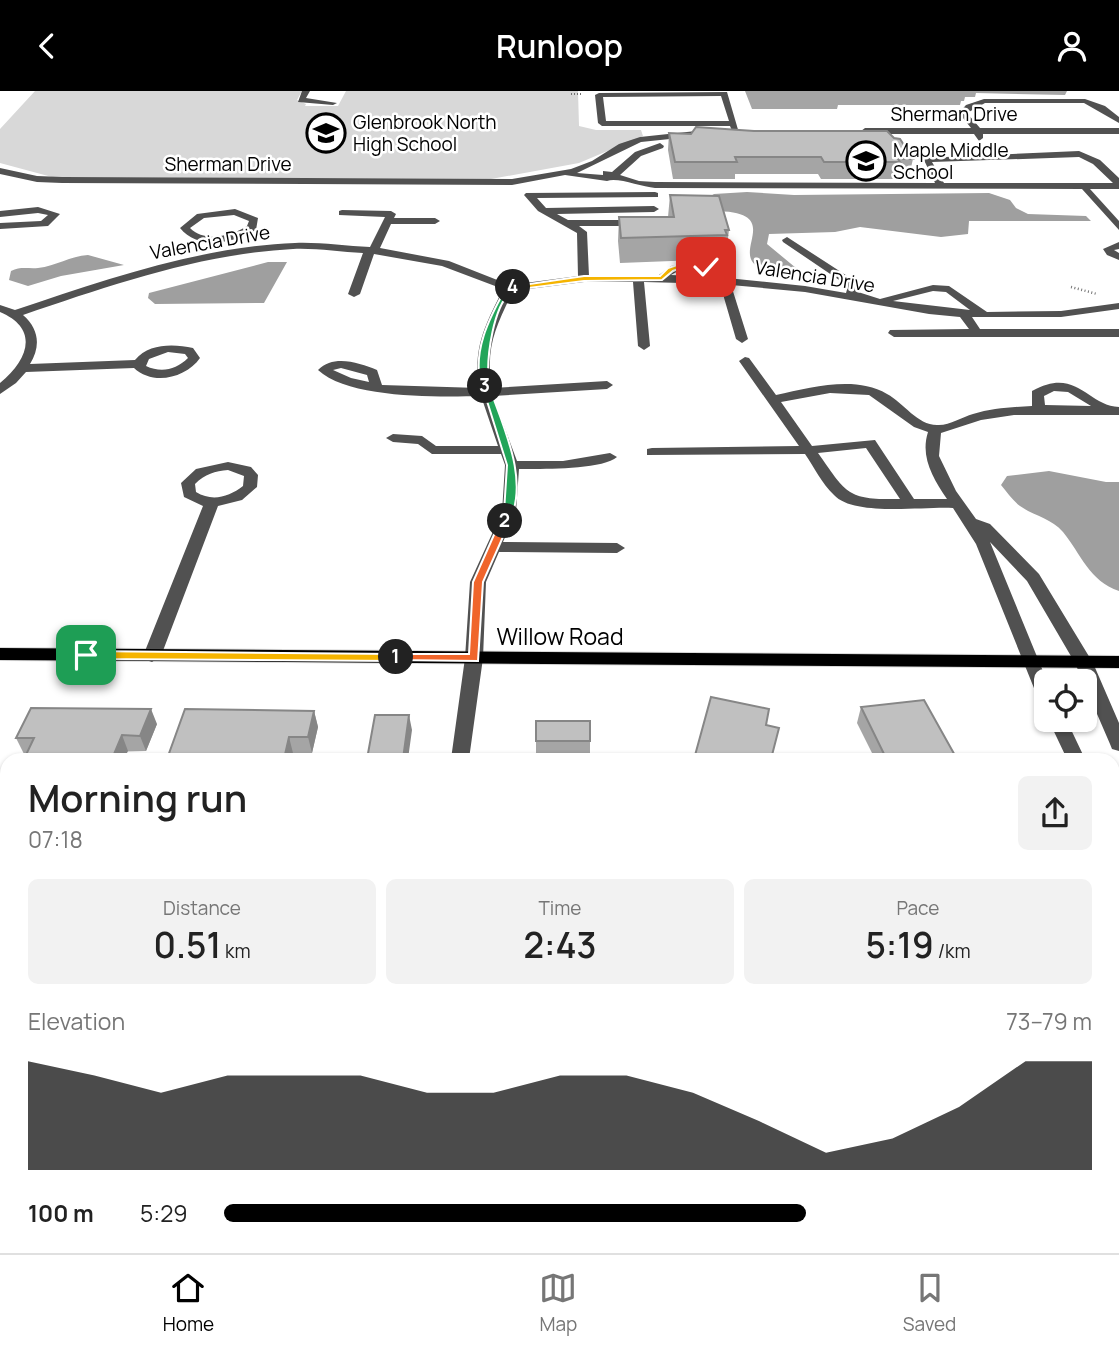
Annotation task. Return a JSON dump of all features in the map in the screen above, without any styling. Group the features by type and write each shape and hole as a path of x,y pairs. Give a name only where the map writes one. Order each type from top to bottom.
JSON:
{"main road":[{"name":"Willow Road","path":"0,655 1119,662"}],"street":[{"path":"306,91 301,100 333,103"},
{"path":"599,95 724,95 735,128 602,123 599,95"},
{"path":"965,111 984,101 1087,98 1119,123"},
{"path":"965,111 1106,111"},
{"path":"965,111 975,127 979,141 970,142"},
{"path":"975,127 1119,123"},
{"name":"Sherman Drive","path":"854,131 975,127 1119,131"},
{"name":"Sherman Drive","path":"0,171 37,179 62,180 512,182 559,175 586,167 622,146 640,140 735,128 750,131"},
{"path":"559,175 607,178 638,154 663,145 700,139 721,140"},
{"path":"941,185 926,160 1079,154 1090,156 1119,185"},
{"path":"586,167 638,184 655,185 1119,185"},
{"path":"1086,190 1119,227"},
{"path":"584,279 582,232 545,211 529,195 673,195"},
{"path":"545,211 654,209"},
{"path":"0,214 38,210 55,214 44,224 0,226"},
{"path":"235,212 254,220 252,228 246,232 226,238 202,238 187,233 185,228 193,219 214,213 235,212"},
{"path":"342,213 391,214 374,249 368,254 354,294"},
{"path":"389,221 435,221"},
{"path":"568,223 657,223"},
{"path":"226,238 234,252"},
{"path":"787,240 854,285 852,293 871,302 933,288 949,289 983,315"},
{"path":"1119,245 1108,249 1119,257"},
{"name":"Valencia Drive","path":"17,313 134,274 234,252 296,246 374,249 445,264 509,288 584,279 662,278 805,289 871,302 983,315 1062,314 1119,306"},
{"path":"638,278 644,346"},
{"path":"727,281 742,339"},
{"path":"461,753 474,658 478,582 509,512 508,458 486,393 482,366 485,339 509,288"},
{"path":"0,307 17,313 31,333 34,348 24,368 0,390"},
{"path":"963,313 977,333"},
{"path":"894,333 1119,333"},
{"path":"745,361 840,494 863,503 909,502 960,510 985,527 1033,578 1084,663 1119,744"},
{"path":"24,368 139,364"},
{"path":"376,386 439,393 486,393 607,386"},
{"path":"774,399 851,388 866,389 887,398 909,419 935,430 976,417 1040,408 1119,411"},
{"path":"1040,408 1037,394 1056,388 1079,391 1104,410"},
{"path":"935,430 931,443 932,456 960,510 982,540 1034,673"},
{"path":"393,438 422,440 432,450 563,465 610,457"},
{"path":"652,452 811,450 870,443 909,502"},
{"path":"152,656 212,502"},
{"path":"492,548 617,548"},
{"path":"995,570 1024,568"},
{"path":"1063,732 1073,753"}],"path":[{"path":"571,94 582,94"}],"shaded area":[{"name":"Glenbrook North High School","path":"35,91 302,91 297,100 306,104 305,106 338,106 346,91 578,91 579,126 596,130 641,130 643,136 579,163 491,179 52,177 0,163 0,129"},
{"path":"747,192 794,195 989,193 1010,200 1016,208 1028,214 1086,216 1091,221 969,221 968,234 941,237 860,227 835,232 769,234 767,244 796,268 795,272 776,271 761,268 751,259 753,232 752,224 746,217 733,212 710,211 706,199 714,194"},
{"path":"88,255 124,265 61,276 28,286 9,280 11,271 15,269 45,267"},
{"path":"268,262 287,262 264,303 155,304 148,298 149,293"},
{"path":"1049,471 1119,482 1119,591 1093,574 1058,527 1020,506 1001,485 1007,476"}],"building":[{"path":"696,127 754,131 887,131 894,138 900,139 913,159 898,159 900,162 824,162 821,157 735,157 737,162 675,162 669,133 691,134"},
{"path":"670,195 719,196 729,230 725,230 727,235 621,238 619,217 674,217"},
{"path":"711,697 769,709 766,725 779,728 773,753 696,753"},
{"path":"924,700 954,753 884,753 861,707"},
{"path":"31,708 151,709 140,736 122,735 114,753 27,753 34,738 16,738"},
{"path":"185,709 314,711 308,737 289,737 285,753 169,753"},
{"path":"375,715 409,715 404,753 368,753"},
{"path":"536,721 590,721 590,741 536,741"}],"place":[{"name":"Glenbrook North High School","path":"326,133"},
{"name":"Maple Middle School","path":"866,161"}],"route":[{"path":"86,655 474,658 478,582 509,512 512,465 486,393 482,366 485,339 509,288 584,279 662,278 670,269 680,266 706,267"}]}
